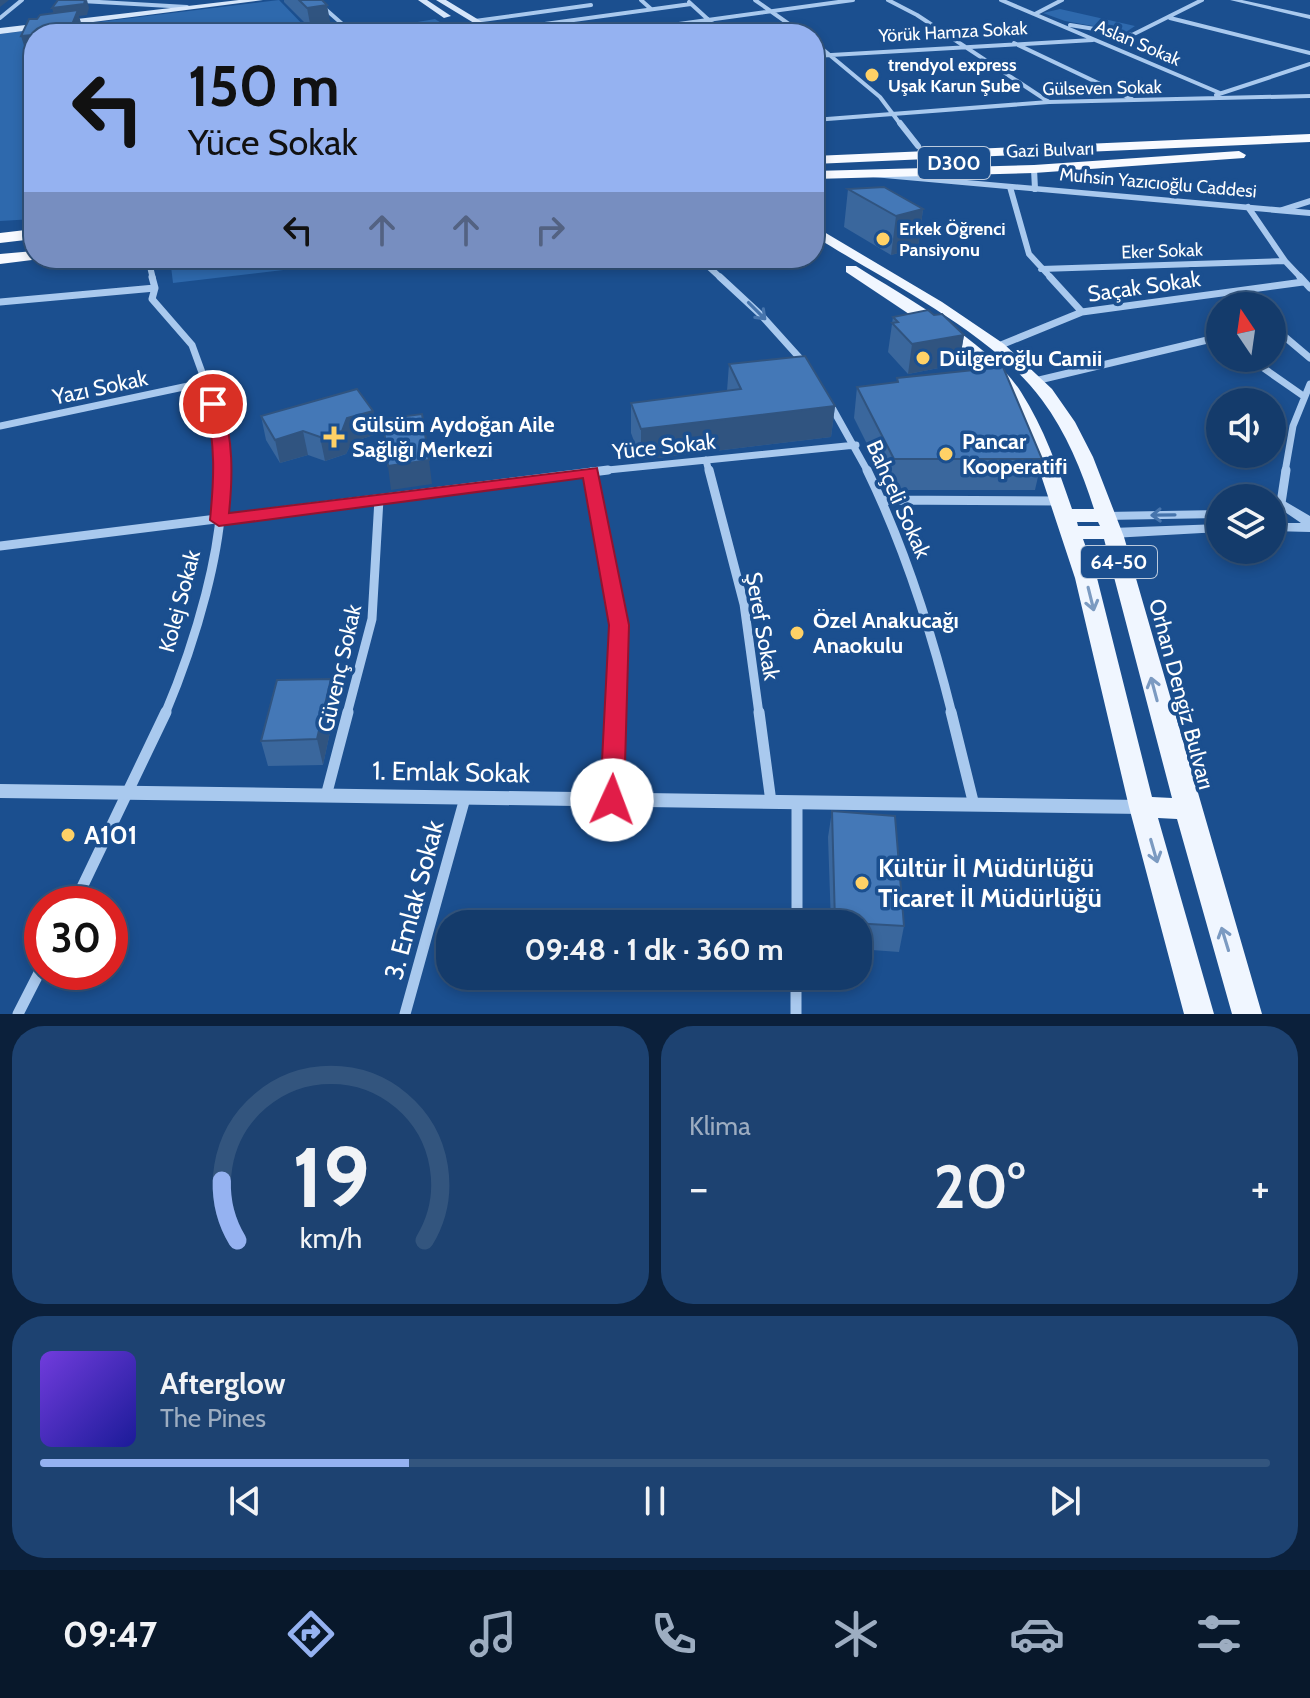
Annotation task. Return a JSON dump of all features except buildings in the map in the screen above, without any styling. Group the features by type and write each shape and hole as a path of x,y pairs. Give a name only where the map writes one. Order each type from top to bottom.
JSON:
{"highway":[{"name":"Gazi Bulvarı","path":"824,151 1310,138"},
{"name":"Gazi Bulvarı","path":"1090,153 1230,141"},
{"name":"Gazi Bulvarı","path":"824,172 1034,169 1310,152"},
{"name":"Gazi Bulvarı","path":"1090,153 1239,155"},
{"path":"824,160 1090,153"},
{"name":"D300","path":"824,171 1090,153"},
{"path":"0,228 24,226"},
{"path":"0,238 24,235"},
{"path":"0,249 24,248"},
{"path":"0,259 24,257"}],"main road":[{"path":"52,24 259,0"},
{"path":"422,0 460,24"},
{"path":"445,0 480,24"},
{"path":"0,31 24,28"},
{"name":"Orhan Dengiz Bulvarı","path":"824,236 996,348 1035,381 1056,406 1108,524 1247,1014"},
{"name":"64-50","path":"824,252 945,331 994,370 1012,392 1039,442 1086,578 1142,807 1199,1014"},
{"path":"1065,516 1108,524"},
{"path":"1142,807 1187,809"}],"street":[{"path":"0,18 22,0"},
{"path":"64,0 155,10"},
{"path":"111,4 119,0"},
{"path":"196,8 205,0"},
{"path":"315,0 342,24"},
{"path":"641,0 651,9"},
{"path":"755,0 789,24"},
{"path":"807,0 814,6"},
{"path":"680,24 853,0"},
{"path":"888,0 917,15 1049,102"},
{"name":"Aslan Sokak","path":"1001,0 1220,93"},
{"path":"1035,14 1062,0"},
{"path":"1057,23 1132,35 1202,0"},
{"path":"1238,1 1310,17"},
{"path":"543,24 689,2 714,24"},
{"path":"475,21 590,3 598,15"},
{"path":"1169,17 1310,53"},
{"name":"Yörük Hamza Sokak","path":"824,55 1093,40"},
{"path":"1013,43 1135,101"},
{"path":"824,50 894,112 918,146"},
{"path":"1200,100 1310,64"},
{"name":"Gülseven Sokak","path":"824,119 1049,102 1310,96"},
{"path":"1034,169 1035,189"},
{"name":"Muhsin Yazıcıoğlu Caddesi","path":"860,174 1310,213"},
{"path":"1010,187 1029,254 1082,312"},
{"path":"1282,210 1310,201"},
{"path":"1248,207 1285,261 1310,288"},
{"name":"Eker Sokak","path":"1041,269 1285,261"},
{"name":"Kolej Sokak","path":"83,886 130,793 164,714 199,619 219,520 224,475 220,425 207,382 191,343 152,299 155,288 150,268"},
{"path":"709,268 789,344 815,379"},
{"name":"Saçak Sokak","path":"1232,292 1303,282"},
{"path":"0,302 155,288"},
{"name":"Saçak Sokak","path":"996,348 1082,312 1206,295"},
{"path":"1286,338 1310,358"},
{"path":"1035,381 1206,340"},
{"path":"1269,372 1302,395"},
{"name":"Yazı Sokak","path":"0,426 207,382"},
{"path":"1281,484 1302,395 1310,384"},
{"name":"Bahçeli Sokak","path":"823,393 856,445 883,500 927,619 974,805"},
{"name":"Yüce Sokak","path":"0,546 591,472 856,445"},
{"name":"Şeref Sokak","path":"706,460 744,604 771,802"},
{"path":"591,472 619,625 612,800"},
{"name":"Güvenç Sokak","path":"326,796 372,619 379,499"},
{"path":"883,500 1065,516"},
{"path":"1286,510 1310,526"},
{"path":"1108,524 1206,515"},
{"path":"1108,524 1206,528"},
{"path":"1286,527 1310,526"},
{"name":"1. Emlak Sokak","path":"0,791 1142,807"},
{"name":"3. Emlak Sokak","path":"405,1014 465,798"},
{"path":"797,802 797,910"},
{"path":"18,1014 30,990"},
{"path":"796,990 796,1014"}],"shaded area":[{"path":"279,0 302,24 82,24"},
{"path":"1060,9 1135,26 1126,32 1065,21 1043,13"},
{"path":"435,19 443,24 406,24"},
{"path":"24,31 24,220 0,221 0,34"},
{"path":"171,268 300,268 173,283"}],"place":[{"name":"trendyol express Uşak Karun Şube","path":"872,75"},
{"name":"Erkek Öğrenci Pansiyonu","path":"883,239"},
{"name":"Dülgeroğlu Camii","path":"923,358"},
{"name":"Gülsüm Aydoğan Aile Sağlığı Merkezi","path":"334,437"},
{"name":"Pancar Kooperatifi","path":"946,454"},
{"name":"Özel Anakucağı Anaokulu","path":"797,633"},
{"name":"A101","path":"68,835"},
{"name":"Kültür İl Müdürlüğü Ticaret İl Müdürlüğü","path":"862,883"}],"route":[{"path":"213,404 220,425 224,475 219,520 591,472 619,625 612,800"}]}
